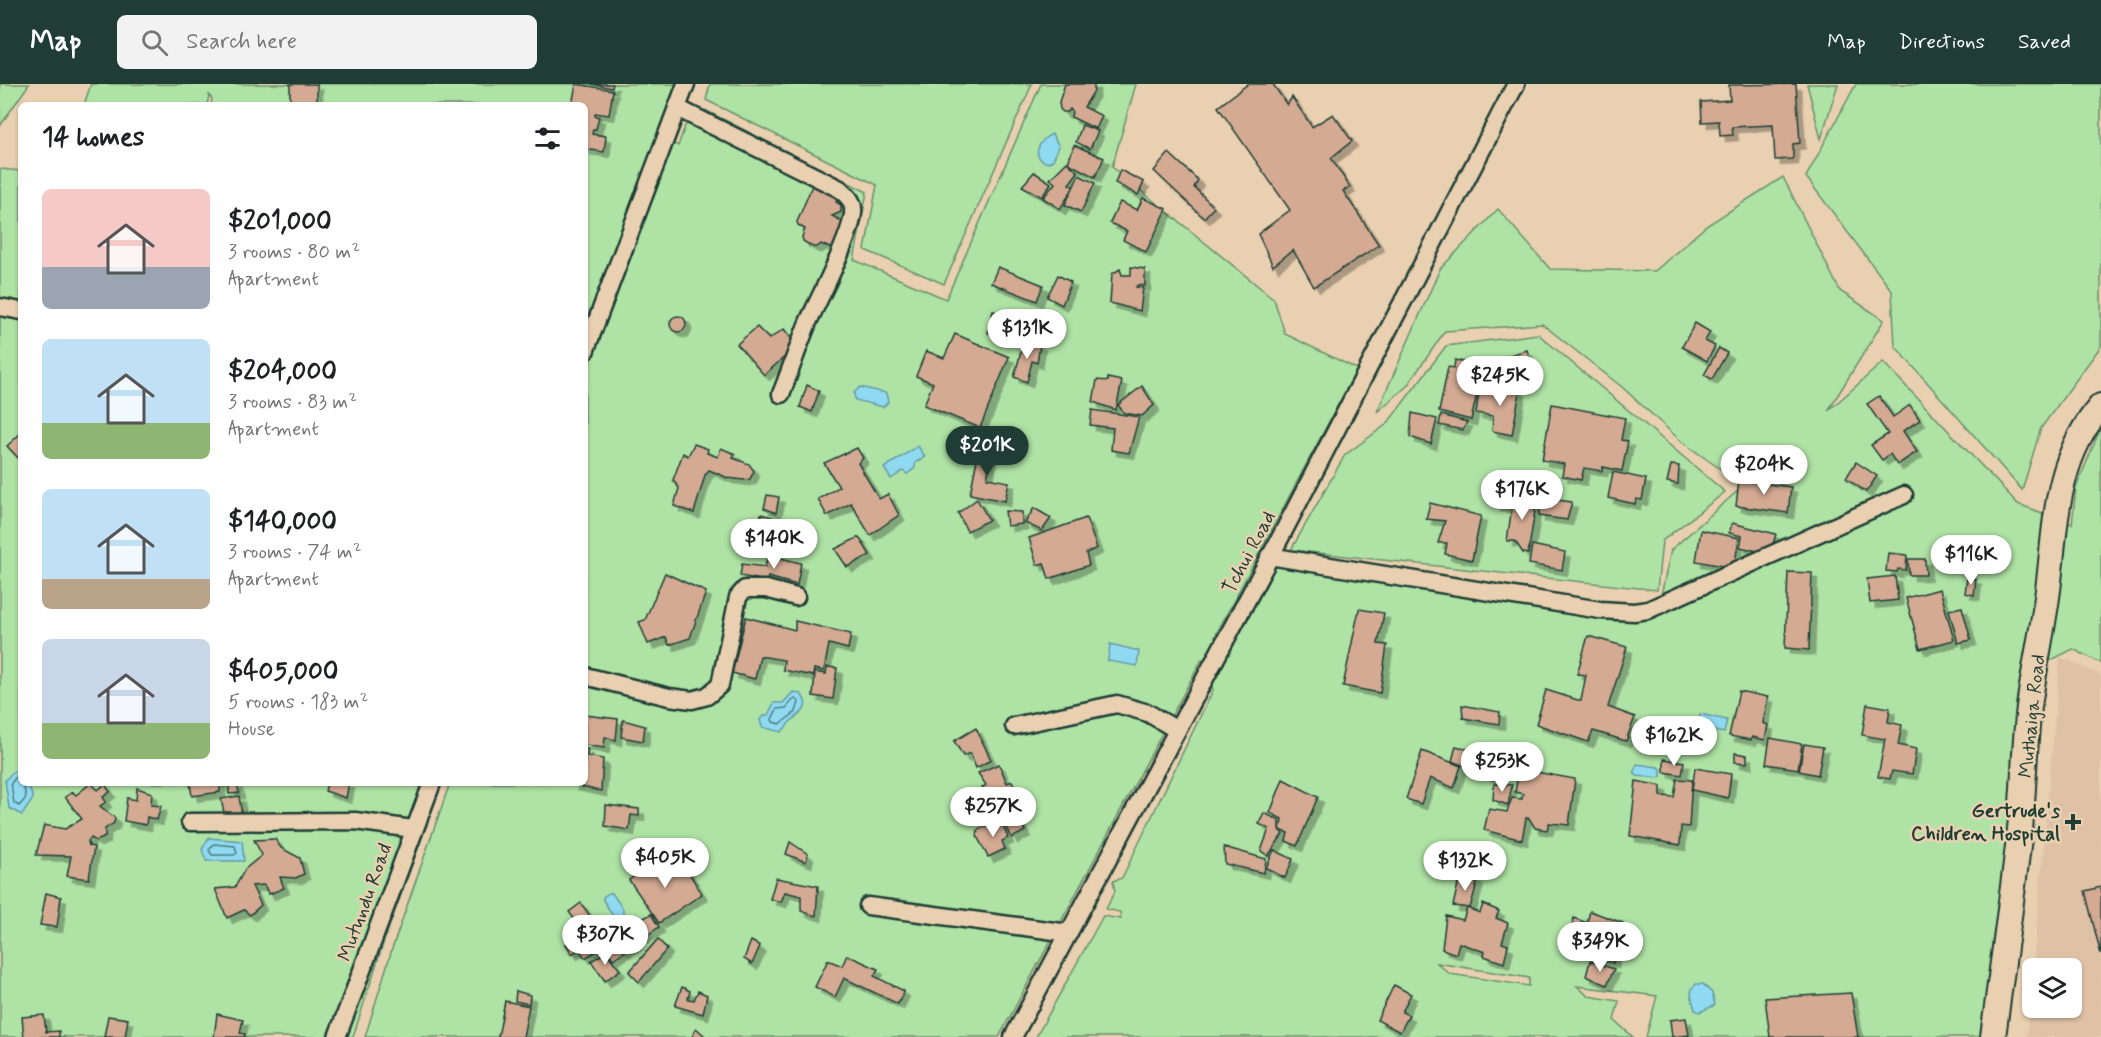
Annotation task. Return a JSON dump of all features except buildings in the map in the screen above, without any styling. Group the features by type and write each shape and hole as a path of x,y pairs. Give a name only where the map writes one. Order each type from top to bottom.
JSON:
{"main road":[{"name":"Muthaiga Road","path":"1992,1037 2020,827 2029,707 2048,591 2054,529 2063,476 2089,419 2101,406"}],"street":[{"path":"588,344 686,84"},
{"name":"Tchui Road","path":"1013,1037 1269,556 1516,84"},
{"path":"677,108 840,189 850,199 853,209 852,222 808,322 781,394"},
{"path":"0,307 18,310"},
{"path":"1269,556 1600,610 1634,612 1648,610 1904,495"},
{"path":"588,677 669,697 692,700 707,696 720,685 738,597 745,589 766,590 796,597"},
{"path":"1014,726 1116,704 1148,713 1177,730"},
{"name":"Mutundu Road","path":"337,1037 431,786"},
{"path":"190,822 354,821 413,829"},
{"path":"868,906 1069,933"}],"shaded area":[{"name":"Gertrude's Children Hospital","path":"2060,657 2101,675 2101,1037 2027,1037 2029,1018 2082,1018 2082,958 2034,958"}],"green space":[{"path":"0,84 29,84 0,126"},
{"path":"91,84 694,84 673,143 678,146 685,126 705,110 867,192 854,260 946,299 1041,84 1136,84 1112,167 1274,299 1285,334 1357,369 1215,636 1248,619 1274,566 1618,619 1656,618 1671,550 1777,456 1725,472 1682,442 1622,387 1542,324 1445,331 1407,386 1377,412 1440,269 1498,209 1550,269 1655,271 1706,226 1783,177 1840,291 1884,320 1828,411 1883,362 2018,504 2072,524 2076,488 2101,427 2101,663 2073,649 2025,673 1983,1037 1646,1037 1657,996 1577,986 1588,996 1619,1001 1614,1020 1633,1037 1036,1037 1103,916 1121,919 1120,912 1106,909 1115,891 1113,881 1122,878 1213,690 1202,659 999,1037 365,1037 393,946 449,786 588,786 588,102 212,102 209,95 208,102 85,102","holes":["1437,963 1529,978 1529,986 1450,974"]},
{"path":"710,84 1032,84 944,284 865,250 877,185 706,100"},
{"path":"1807,84 1838,84 1821,139"},
{"path":"1856,84 2101,84 2101,346 2041,428 2022,490 1895,346 1892,291 1806,177"},
{"path":"0,169 18,171 18,786 441,786 383,944 353,1037 0,1037"},
{"path":"1538,334 1725,492 1662,541 1657,590 1291,550 1345,455 1387,424 1446,346"}],"water":[{"path":"1052,134 1059,146 1053,160 1048,163 1042,161 1037,153 1043,140"},
{"path":"860,387 886,393 888,402 883,407 855,400 854,393"},
{"path":"918,446 925,457 915,463 915,468 907,474 903,471 891,479 884,468"},
{"path":"1110,644 1139,651 1137,666 1108,661"},
{"path":"793,692 801,694 805,703 804,710 781,732 762,727 760,720 768,715 774,703 783,703"},
{"path":"1700,714 1727,720 1724,733 1698,728"},
{"path":"1508,749 1518,751 1514,775 1503,773"},
{"path":"1637,764 1658,767 1661,769 1661,776 1658,778 1637,776 1634,772"},
{"path":"14,771 18,771 18,786 29,786 33,799 22,815 9,808 5,780"},
{"path":"209,838 242,841 244,861 206,861 202,849"},
{"path":"612,893 623,909 623,916 616,921 603,900 603,897"},
{"path":"1696,984 1703,984 1712,993 1715,1005 1700,1012 1695,1010 1691,995 1692,988"}],"place":[{"name":"Gertrude's Children Hospital","path":"2073,822"}]}
